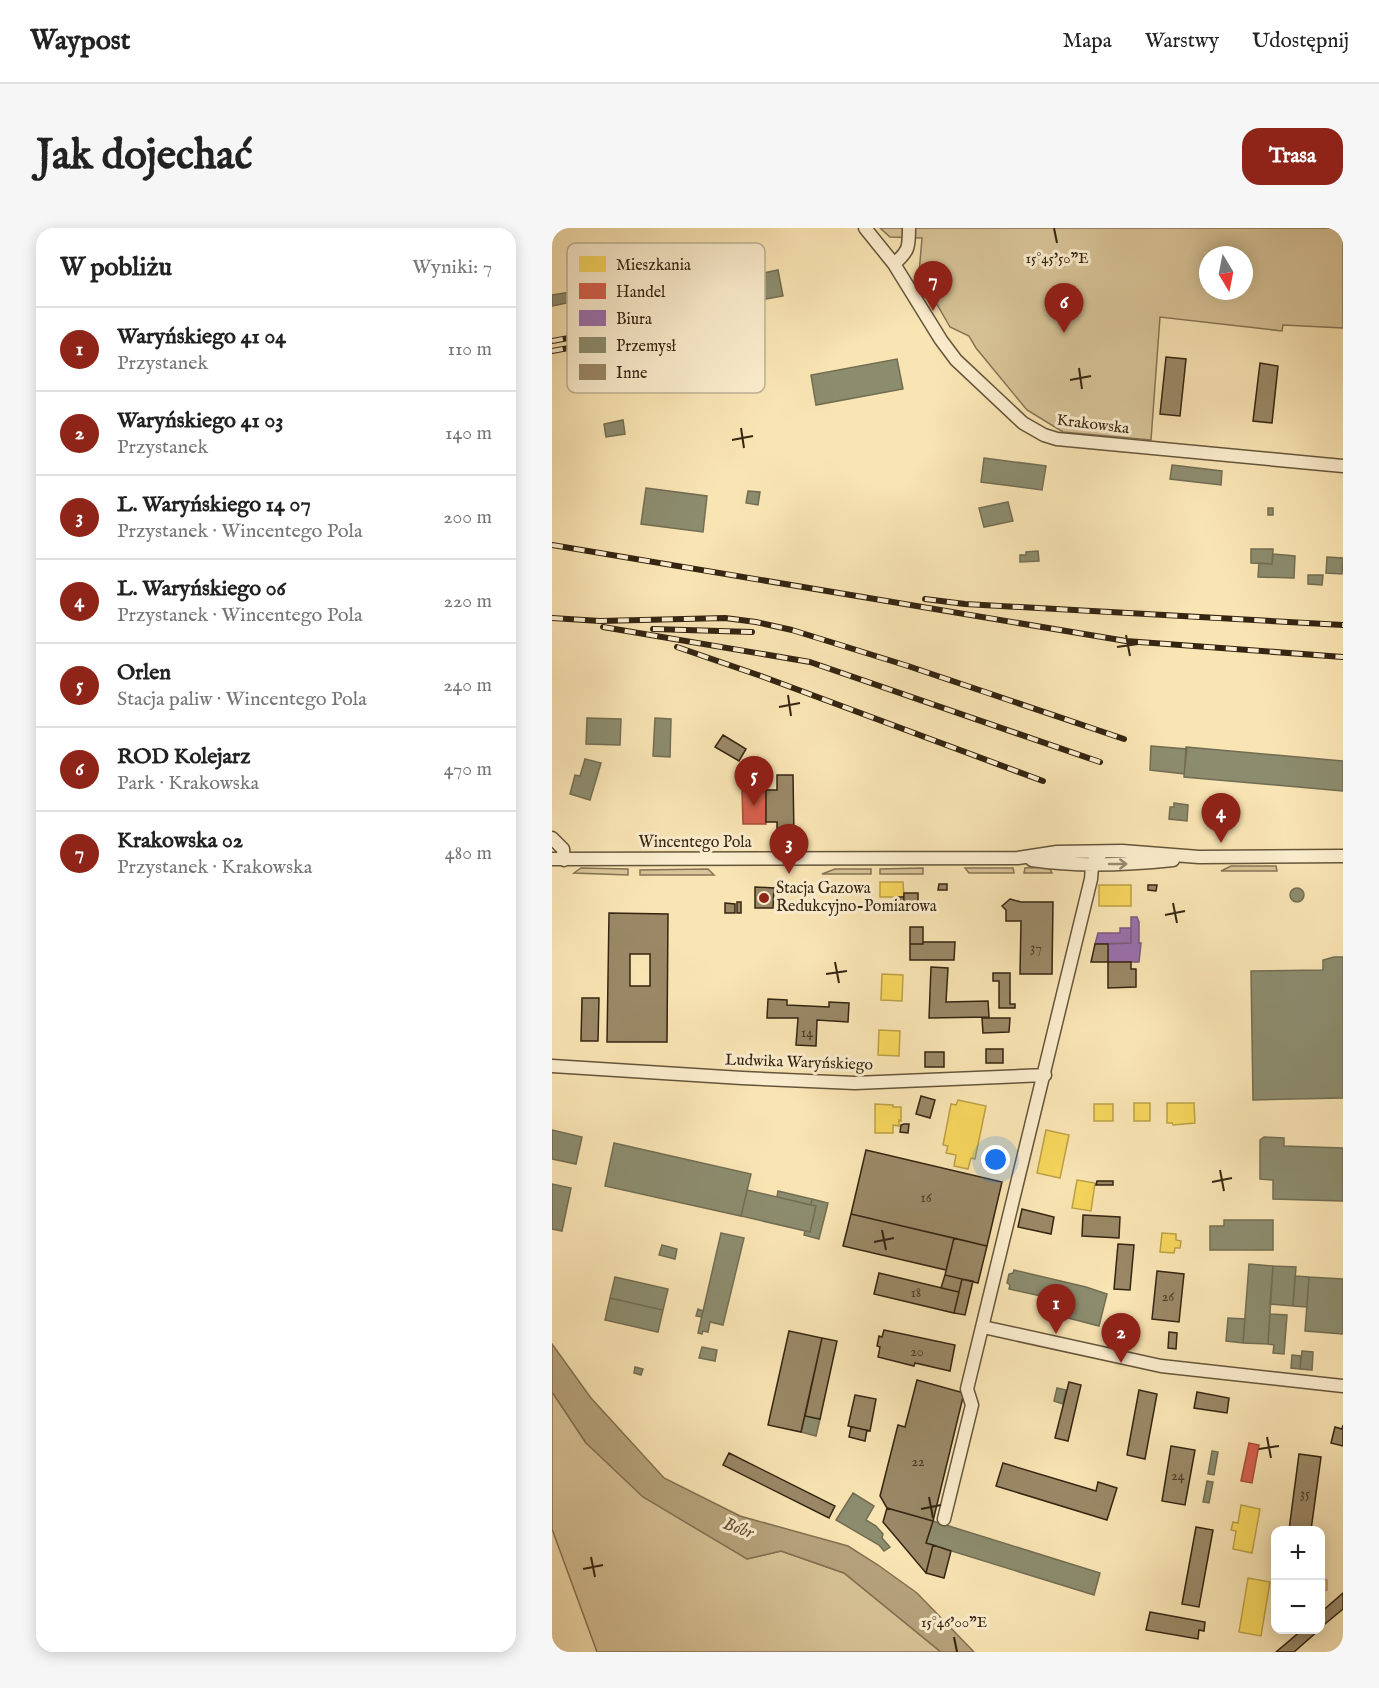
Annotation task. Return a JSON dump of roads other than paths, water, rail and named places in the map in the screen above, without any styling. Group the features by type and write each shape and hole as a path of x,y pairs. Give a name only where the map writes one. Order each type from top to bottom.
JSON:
{"street":[{"name":"Krakowska","path":"865,228 894,264 956,360 1012,413 1044,435 1057,439 1150,449 1343,466"},
{"path":"894,264 908,249 909,228"},
{"path":"552,838 563,849 558,860"},
{"name":"Wincentego Pola","path":"558,860 1018,858 1057,852 1149,852 1199,857"},
{"path":"944,1519 972,1405 967,1389 1045,1075 1091,879 1092,864 1103,852"},
{"name":"Wincentego Pola","path":"1018,858 1058,864 1092,864 1141,863 1199,857 1343,856"},
{"name":"Ludwika Waryńskiego","path":"552,1066 855,1083 1045,1075"},
{"path":"983,1327 1161,1366 1343,1386"}],"water":[{"name":"Bóbr","path":"552,1344 591,1398 664,1478 740,1516 848,1546 917,1593 974,1652 941,1652 844,1573 781,1551 747,1559 643,1497 586,1443 552,1392"}],"railway":[{"path":"552,341 567,338"},
{"path":"552,351 567,348"},
{"path":"552,545 1126,641 1343,657"},
{"path":"925,599 965,604 1343,625"},
{"path":"552,618 600,621 725,618 756,622 792,630 908,666 1124,739"},
{"path":"603,627 810,662 1100,762"},
{"path":"653,629 752,632"},
{"path":"677,647 1043,781"}],"place":[{"name":"Krakowska 02","path":"933,311"},
{"name":"ROD Kolejarz","path":"1064,333"},
{"name":"Orlen","path":"754,806"},
{"name":"L. Waryńskiego 06","path":"1221,843"},
{"name":"L. Waryńskiego 14 07","path":"789,874"},
{"name":"Stacja Gazowa Redukcyjno-Pomiarowa","path":"764,898"},
{"name":"Waryńskiego 41 04","path":"1056,1334"},
{"name":"Waryńskiego 41 03","path":"1121,1363"}]}
